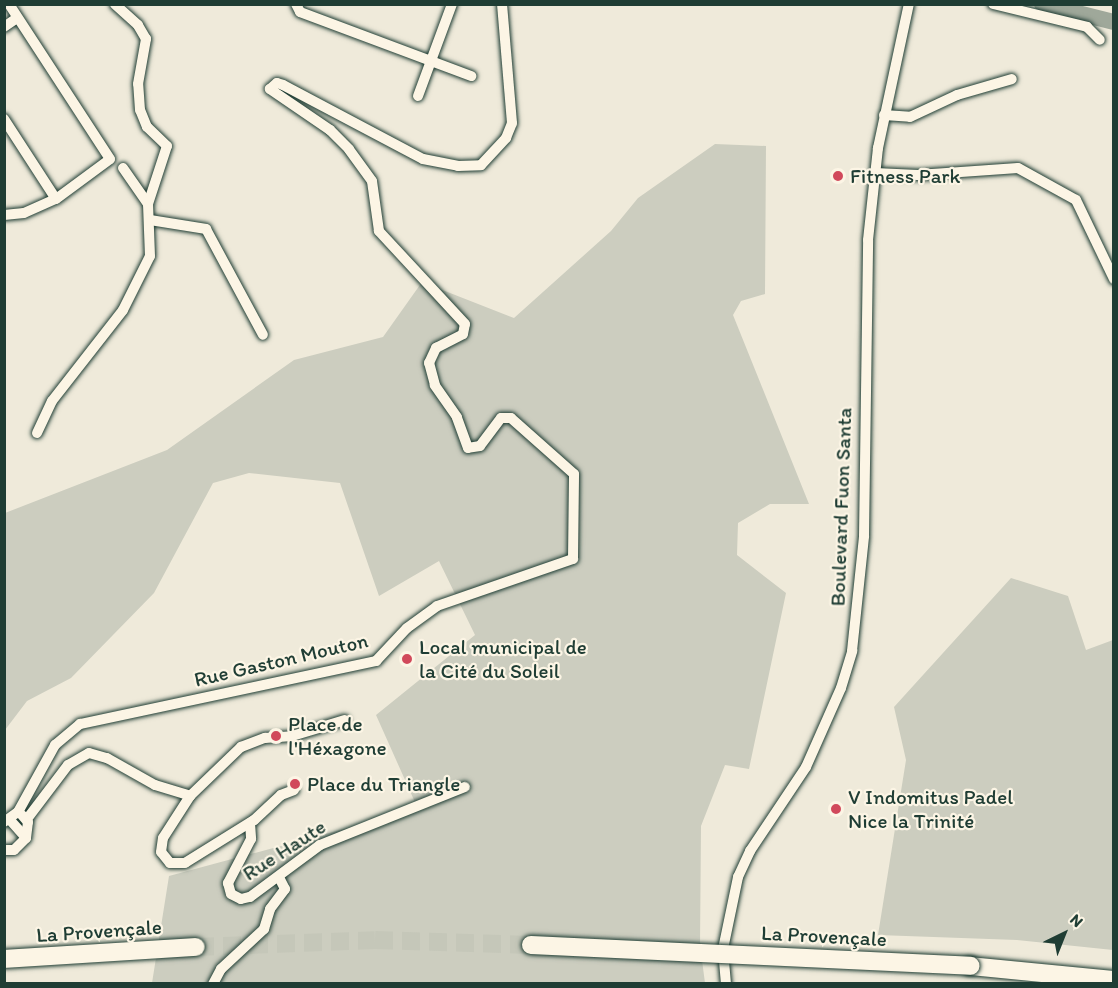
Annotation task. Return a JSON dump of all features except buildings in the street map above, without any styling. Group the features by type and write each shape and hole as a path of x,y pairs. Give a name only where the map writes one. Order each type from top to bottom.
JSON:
{"highway":[{"name":"La Provençale","path":"531,945 970,966 1113,980"},
{"name":"La Provençale","path":"4,959 196,947"}],"street":[{"path":"4,215 24,213 56,199 108,163 110,156 9,4"},
{"path":"37,433 47,409 123,310 147,268 150,220 148,204 167,146 147,127 140,110 138,84 146,39 138,25 115,4"},
{"path":"418,96 452,4"},
{"name":"Rue Gaston Mouton","path":"15,818 48,753 62,736 80,724 376,661 407,628 437,606 573,559 574,474 507,417 497,423 477,448 468,448 457,417 435,385 429,363 436,348 463,334 465,324 379,231 372,181 350,149 330,130 270,89 277,82 423,159 458,166 482,165 506,138 512,123 502,4"},
{"name":"Boulevard Fuon Santa","path":"726,984 723,949 738,877 750,851 806,767 842,688 852,651 864,536 868,240 884,115 909,4"},
{"path":"993,4 1087,27 1100,40"},
{"path":"298,8 471,76"},
{"path":"4,27 17,18"},
{"path":"884,115 910,117 957,95 1012,79"},
{"path":"4,119 56,199"},
{"path":"123,168 148,204"},
{"path":"875,173 918,175 1018,168 1076,200 1113,279"},
{"path":"150,220 206,229 263,335"},
{"path":"294,790 281,795 250,823 185,864 170,863 160,845 190,796 241,747 265,738 292,736 345,720"},
{"path":"15,818 68,765 89,753 107,758 155,785 190,796"},
{"name":"Rue Haute","path":"250,823 251,839 230,877 231,894 245,899 279,877 320,845 465,787"},
{"path":"15,818 26,838"},
{"path":"15,818 26,838"},
{"path":"4,850 14,850 26,838"},
{"path":"213,984 221,969 264,928 270,909 285,889 279,877"}],"shaded area":[{"path":"715,144 766,146 765,294 741,301 733,315 809,504 770,504 738,523 737,555 786,593 749,769 725,765 701,826 700,945 705,983 152,983 169,876 418,809 376,715 475,635 439,561 379,596 340,483 249,473 213,483 154,593 71,678 27,701 5,730 5,513 167,450 294,360 383,337 422,282 514,318 611,231 638,198"},
{"path":"1011,578 1068,596 1086,650 1113,640 1113,950 1017,940 878,935 906,760 894,707"}],"waterway":[{"path":"1042,4 1114,22"}],"tunnel":[{"path":"196,947 375,940 531,945"}],"place":[{"name":"Fitness Park","path":"838,176"},
{"name":"Local municipal de la Cité du Soleil","path":"407,659"},
{"name":"Place de l'Héxagone","path":"276,736"},
{"name":"Place du Triangle","path":"295,784"},
{"name":"V Indomitus Padel Nice la Trinité","path":"836,809"}]}
